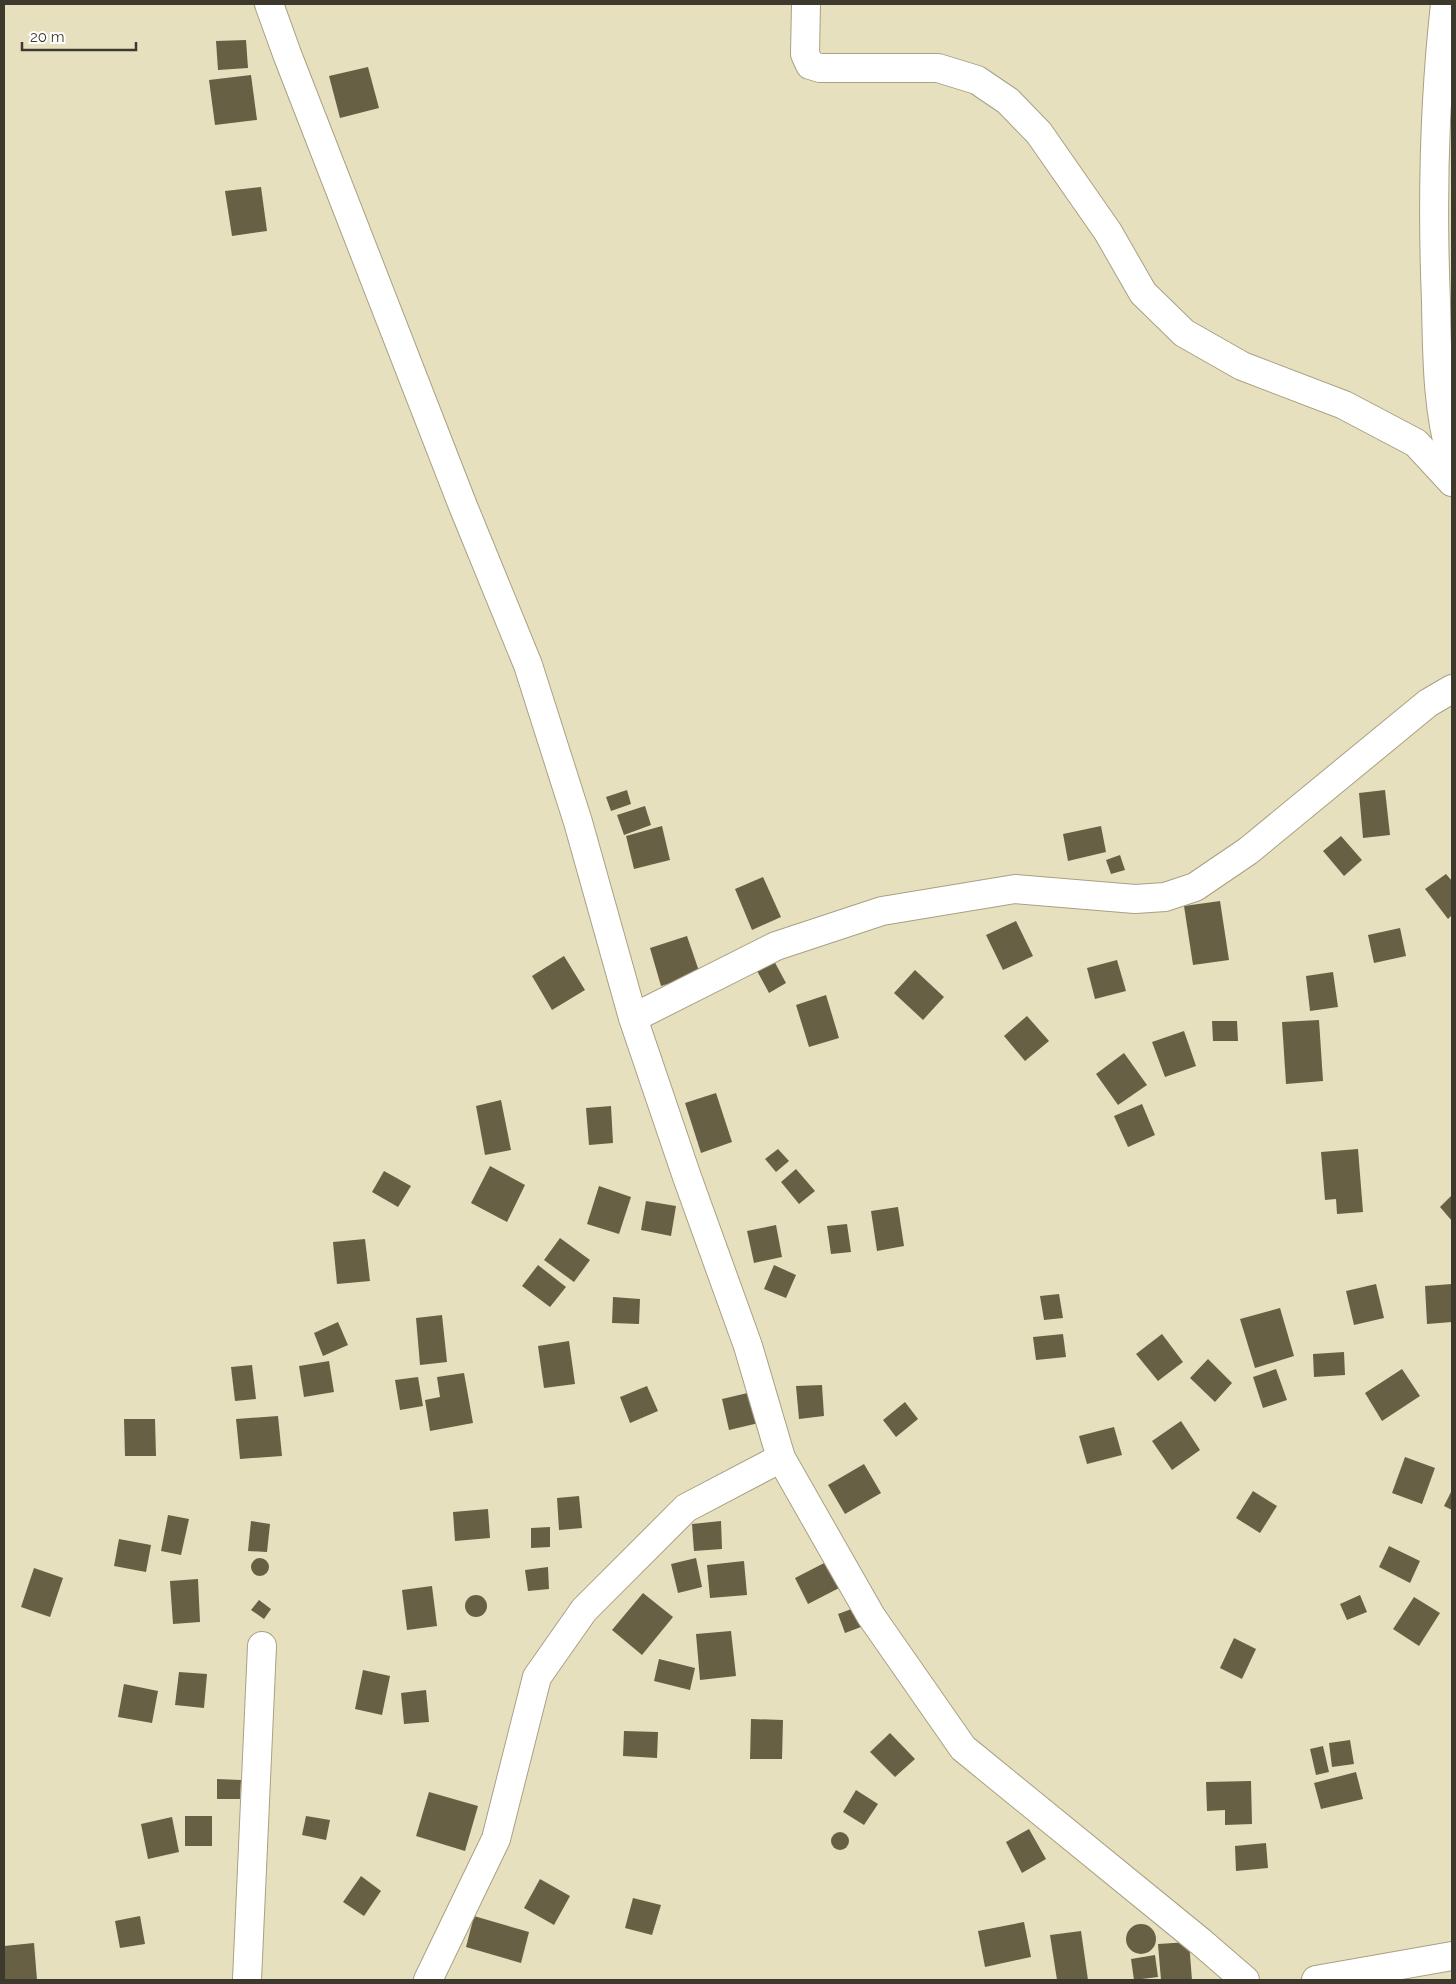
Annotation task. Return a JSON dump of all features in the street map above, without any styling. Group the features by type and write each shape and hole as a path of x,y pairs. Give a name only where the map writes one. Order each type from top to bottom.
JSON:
{"street":[{"path":"269,4 463,506 528,665 578,822 633,1018 684,1168 748,1346 781,1458 871,1616 963,1748 1245,1980"},
{"path":"806,4 805,54 810,65 820,68 938,68 977,80 1008,101 1039,133 1108,232 1144,293 1184,333 1242,366 1344,405 1416,443 1452,482"},
{"path":"1445,4 1437,85 1434,236 1438,370 1444,433 1452,460"},
{"path":"633,1018 776,946 882,911 1015,888 1135,899 1165,897 1195,887 1248,851 1428,703 1452,689"},
{"path":"428,1980 496,1839 536,1677 584,1610 686,1508 781,1458"},
{"path":"247,1980 262,1646"},
{"path":"1316,1980 1452,1956"}],"building":[{"path":"246,40 248,68 218,70 216,41"},
{"path":"368,67 379,108 340,118 329,76"},
{"path":"251,75 257,120 215,125 209,80"},
{"path":"261,187 267,231 232,236 225,191"},
{"path":"627,790 631,804 611,811 606,797"},
{"path":"1385,790 1390,835 1363,838 1359,793"},
{"path":"645,806 651,825 624,835 617,815"},
{"path":"662,826 670,860 634,869 626,836"},
{"path":"1101,826 1106,852 1068,861 1063,834"},
{"path":"1341,836 1362,860 1344,876 1323,851"},
{"path":"1120,855 1125,870 1111,874 1106,860"},
{"path":"1446,874 1452,881 1452,915 1448,919 1425,889"},
{"path":"763,877 781,917 752,930 735,889"},
{"path":"1220,901 1229,960 1193,965 1184,906"},
{"path":"1016,921 1033,956 1003,970 986,935"},
{"path":"1400,928 1406,956 1374,963 1368,935"},
{"path":"687,936 700,974 661,986 650,948"},
{"path":"564,956 585,990 552,1010 532,976"},
{"path":"773,959 786,983 769,993 756,969"},
{"path":"1117,960 1126,991 1095,999 1087,968"},
{"path":"915,970 944,997 923,1020 894,993"},
{"path":"1333,972 1338,1007 1310,1011 1306,976"},
{"path":"826,995 839,1038 809,1047 796,1005"},
{"path":"1027,1016 1049,1041 1025,1061 1004,1036"},
{"path":"1319,1020 1323,1081 1286,1084 1282,1022"},
{"path":"1212,1021 1237,1021 1238,1041 1213,1041"},
{"path":"1184,1031 1196,1066 1165,1077 1152,1042"},
{"path":"1124,1053 1147,1085 1118,1105 1096,1074"},
{"path":"716,1093 732,1142 701,1153 685,1103"},
{"path":"501,1100 511,1150 485,1155 476,1106"},
{"path":"1142,1104 1155,1135 1128,1147 1114,1116"},
{"path":"611,1106 613,1143 589,1145 586,1108"},
{"path":"778,1149 789,1161 776,1172 765,1159"},
{"path":"1358,1149 1363,1212 1337,1214 1336,1199 1325,1200 1321,1152"},
{"path":"490,1166 525,1185 507,1222 471,1203"},
{"path":"796,1169 815,1191 799,1204 781,1182"},
{"path":"384,1171 411,1186 398,1207 372,1192"},
{"path":"599,1186 631,1197 619,1234 587,1224"},
{"path":"1452,1195 1452,1221 1440,1207"},
{"path":"646,1201 676,1206 671,1236 641,1230"},
{"path":"898,1207 904,1246 877,1251 871,1211"},
{"path":"847,1224 851,1252 831,1254 827,1226"},
{"path":"776,1225 782,1257 754,1263 747,1231"},
{"path":"560,1238 590,1260 574,1282 544,1260"},
{"path":"365,1239 370,1281 337,1284 333,1242"},
{"path":"538,1265 566,1287 550,1307 522,1286"},
{"path":"774,1265 796,1275 786,1298 764,1289"},
{"path":"1376,1284 1384,1318 1354,1325 1346,1291"},
{"path":"1452,1284 1452,1322 1427,1324 1425,1286"},
{"path":"1059,1294 1063,1318 1044,1320 1040,1296"},
{"path":"613,1297 640,1299 639,1324 612,1323"},
{"path":"1280,1308 1294,1356 1255,1368 1240,1319"},
{"path":"442,1315 447,1362 420,1365 416,1318"},
{"path":"338,1322 348,1345 323,1356 314,1333"},
{"path":"1063,1334 1066,1357 1036,1360 1033,1337"},
{"path":"1162,1334 1183,1362 1158,1381 1136,1354"},
{"path":"569,1341 575,1384 544,1388 538,1346"},
{"path":"1344,1352 1345,1375 1314,1377 1313,1354"},
{"path":"1208,1359 1232,1383 1215,1402 1190,1378"},
{"path":"329,1361 334,1392 304,1397 299,1366"},
{"path":"252,1365 256,1399 235,1401 231,1367"},
{"path":"1276,1369 1287,1400 1263,1408 1253,1377"},
{"path":"1402,1369 1420,1396 1382,1421 1365,1393"},
{"path":"464,1373 473,1423 430,1431 425,1400 440,1397 437,1377"},
{"path":"418,1377 423,1406 400,1410 395,1380"},
{"path":"822,1385 824,1416 799,1419 796,1386"},
{"path":"647,1386 658,1411 630,1423 620,1397"},
{"path":"756,1391 763,1422 729,1430 722,1399"},
{"path":"905,1402 918,1419 896,1437 883,1420"},
{"path":"278,1416 282,1456 240,1459 236,1419"},
{"path":"124,1419 155,1419 156,1456 125,1456"},
{"path":"1181,1421 1200,1450 1172,1470 1152,1441"},
{"path":"1114,1427 1122,1455 1087,1464 1079,1436"},
{"path":"1405,1457 1435,1468 1422,1504 1392,1493"},
{"path":"864,1464 881,1493 845,1514 828,1485"},
{"path":"1452,1490 1452,1510 1444,1506"},
{"path":"1253,1491 1277,1506 1260,1533 1236,1518"},
{"path":"579,1496 582,1528 559,1530 557,1498"},
{"path":"488,1509 490,1538 455,1541 453,1512"},
{"path":"168,1515 189,1519 181,1555 161,1551"},
{"path":"251,1521 270,1524 267,1552 248,1551"},
{"path":"721,1521 722,1549 694,1551 692,1524"},
{"path":"550,1527 550,1547 531,1548 531,1528"},
{"path":"119,1539 151,1545 146,1572 114,1566"},
{"path":"1389,1546 1420,1561 1410,1583 1379,1567"},
{"path":"260,1558 266,1561 269,1567 266,1573 260,1576 254,1573 251,1567 254,1561"},
{"path":"696,1558 702,1587 678,1593 671,1564"},
{"path":"830,1560 843,1586 808,1604 795,1578"},
{"path":"744,1561 747,1595 710,1598 707,1565"},
{"path":"548,1567 549,1589 528,1591 525,1570"},
{"path":"34,1568 63,1578 50,1617 21,1607"},
{"path":"198,1579 200,1622 173,1624 170,1581"},
{"path":"432,1586 437,1626 407,1630 402,1590"},
{"path":"643,1593 673,1617 642,1655 612,1630"},
{"path":"476,1595 484,1598 487,1606 484,1614 476,1617 468,1614 465,1606 468,1598"},
{"path":"1360,1595 1367,1612 1347,1620 1340,1604"},
{"path":"1414,1597 1440,1613 1419,1646 1393,1629"},
{"path":"259,1600 271,1609 264,1619 251,1610"},
{"path":"854,1608 861,1627 845,1633 838,1614"},
{"path":"731,1631 736,1676 700,1680 696,1634"},
{"path":"1234,1638 1256,1649 1242,1679 1220,1668"},
{"path":"659,1659 695,1668 690,1690 654,1681"},
{"path":"363,1670 390,1676 382,1715 355,1709"},
{"path":"179,1672 207,1674 204,1708 175,1705"},
{"path":"124,1684 158,1691 152,1723 118,1717"},
{"path":"426,1690 429,1722 404,1724 401,1693"},
{"path":"751,1719 783,1720 782,1759 750,1759"},
{"path":"624,1731 658,1732 657,1758 623,1756"},
{"path":"890,1733 915,1759 895,1777 870,1752"},
{"path":"1350,1740 1354,1764 1332,1767 1329,1743"},
{"path":"1323,1746 1329,1772 1316,1775 1310,1749"},
{"path":"1356,1772 1363,1799 1321,1809 1314,1783"},
{"path":"217,1779 241,1780 240,1799 217,1799"},
{"path":"1251,1781 1252,1824 1225,1825 1225,1810 1207,1811 1206,1782"},
{"path":"856,1790 878,1804 864,1825 843,1812"},
{"path":"429,1792 478,1806 465,1851 416,1836"},
{"path":"185,1816 212,1816 212,1846 185,1846"},
{"path":"306,1816 330,1820 326,1840 302,1835"},
{"path":"172,1817 179,1852 148,1859 141,1824"},
{"path":"1029,1829 1046,1859 1022,1873 1006,1842"},
{"path":"840,1832 846,1835 849,1841 846,1847 840,1850 834,1847 831,1841 834,1835"},
{"path":"1266,1843 1268,1868 1236,1871 1235,1846"},
{"path":"361,1876 381,1891 364,1916 343,1902"},
{"path":"540,1879 570,1896 554,1925 524,1908"},
{"path":"633,1898 661,1905 652,1935 625,1928"},
{"path":"140,1916 145,1944 120,1948 115,1921"},
{"path":"474,1916 529,1932 521,1963 466,1947"},
{"path":"1024,1922 1031,1957 985,1967 978,1931"},
{"path":"1141,1924 1147,1925 1155,1933 1155,1945 1147,1953 1141,1954 1135,1953 1127,1945 1126,1939 1127,1933 1135,1925"},
{"path":"1081,1931 1088,1980 1057,1980 1050,1935"},
{"path":"1189,1942 1192,1980 1161,1980 1158,1944"},
{"path":"34,1943 37,1980 4,1980 4,1946"},
{"path":"1155,1955 1158,1977 1134,1980 1131,1959"}]}
